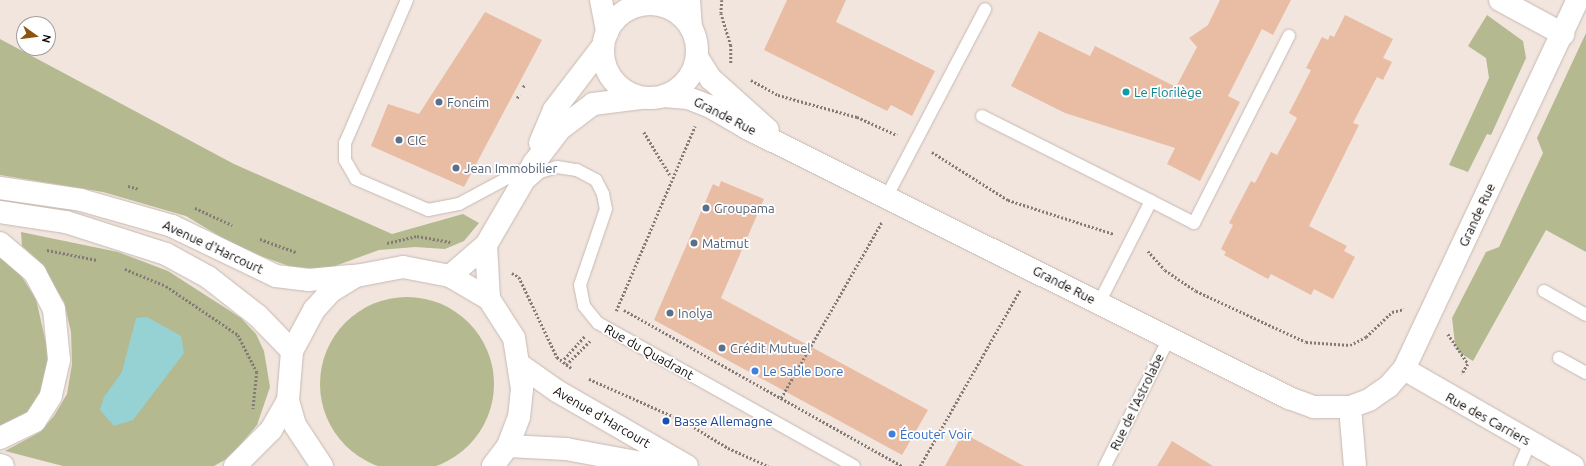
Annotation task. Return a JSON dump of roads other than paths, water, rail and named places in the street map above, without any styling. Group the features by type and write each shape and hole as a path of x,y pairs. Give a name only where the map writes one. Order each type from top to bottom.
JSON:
{"street":[{"path":"600,0 605,39 604,60 616,84 640,98"},
{"path":"450,276 480,249 516,194 534,163 560,129 593,104 664,96 686,82 697,57 697,42 691,27 689,0"},
{"path":"1500,0 1563,34"},
{"name":"Grande Rue","path":"664,96 688,98 709,106 747,128 784,144 1288,398 1314,407 1350,407 1370,400 1389,386 1404,369 1578,0"},
{"path":"534,163 554,110 623,12 643,2 672,9 691,27"},
{"name":"Grande Rue","path":"697,57 711,79 784,144"},
{"name":"Avenue d'Harcourt","path":"0,188 81,200 172,226 274,275 291,280 356,276"},
{"name":"Avenue d'Harcourt","path":"0,212 66,222 166,254 208,277 258,316 292,351"},
{"path":"0,243 35,273 54,309 59,360 51,396 35,421 0,438"},
{"path":"480,249 489,299 514,338 520,365 522,389 519,417 508,446 493,466"},
{"path":"322,466 295,425 288,400 292,351 314,310 330,292 356,276 403,267 450,276 489,299"},
{"name":"Avenue d'Harcourt","path":"520,365 557,392 686,466"},
{"name":"Rue des Carriers","path":"1404,369 1573,466"},
{"path":"235,466 271,430 288,400"},
{"path":"1350,407 1355,466"},
{"name":"Avenue d'Harcourt","path":"508,446 566,449 658,466"}],"lane":[{"path":"407,0 345,143 345,160 356,179 428,210 459,204 534,163"},
{"path":"887,196 985,9"},
{"path":"982,116 1194,224 1289,36"},
{"name":"Rue du Quadrant","path":"516,194 540,172 557,167 577,170 596,180 606,209 580,285 584,306 598,323 854,466"},
{"path":"1099,303 1151,201"},
{"path":"1544,291 1586,315"},
{"name":"Rue de l'Astrolabe","path":"1106,466 1168,338"},
{"path":"1560,358 1586,373"},
{"path":"1520,466 1530,442"}],"water":[{"path":"147,317 181,336 184,353 133,420 114,426 100,410 104,397 122,372 136,318"}],"place":[{"name":"Le Florilège","path":"1126,92"},
{"name":"Foncim","path":"439,102"},
{"name":"CIC","path":"399,140"},
{"name":"Jean Immobilier","path":"456,168"},
{"name":"Groupama","path":"706,208"},
{"name":"Matmut","path":"694,243"},
{"name":"Inolya","path":"670,313"},
{"name":"Crédit Mutuel","path":"722,348"},
{"name":"Le Sable Dore","path":"755,371"},
{"name":"Basse Allemagne","path":"666,421"},
{"name":"Écouter Voir","path":"892,434"}]}
